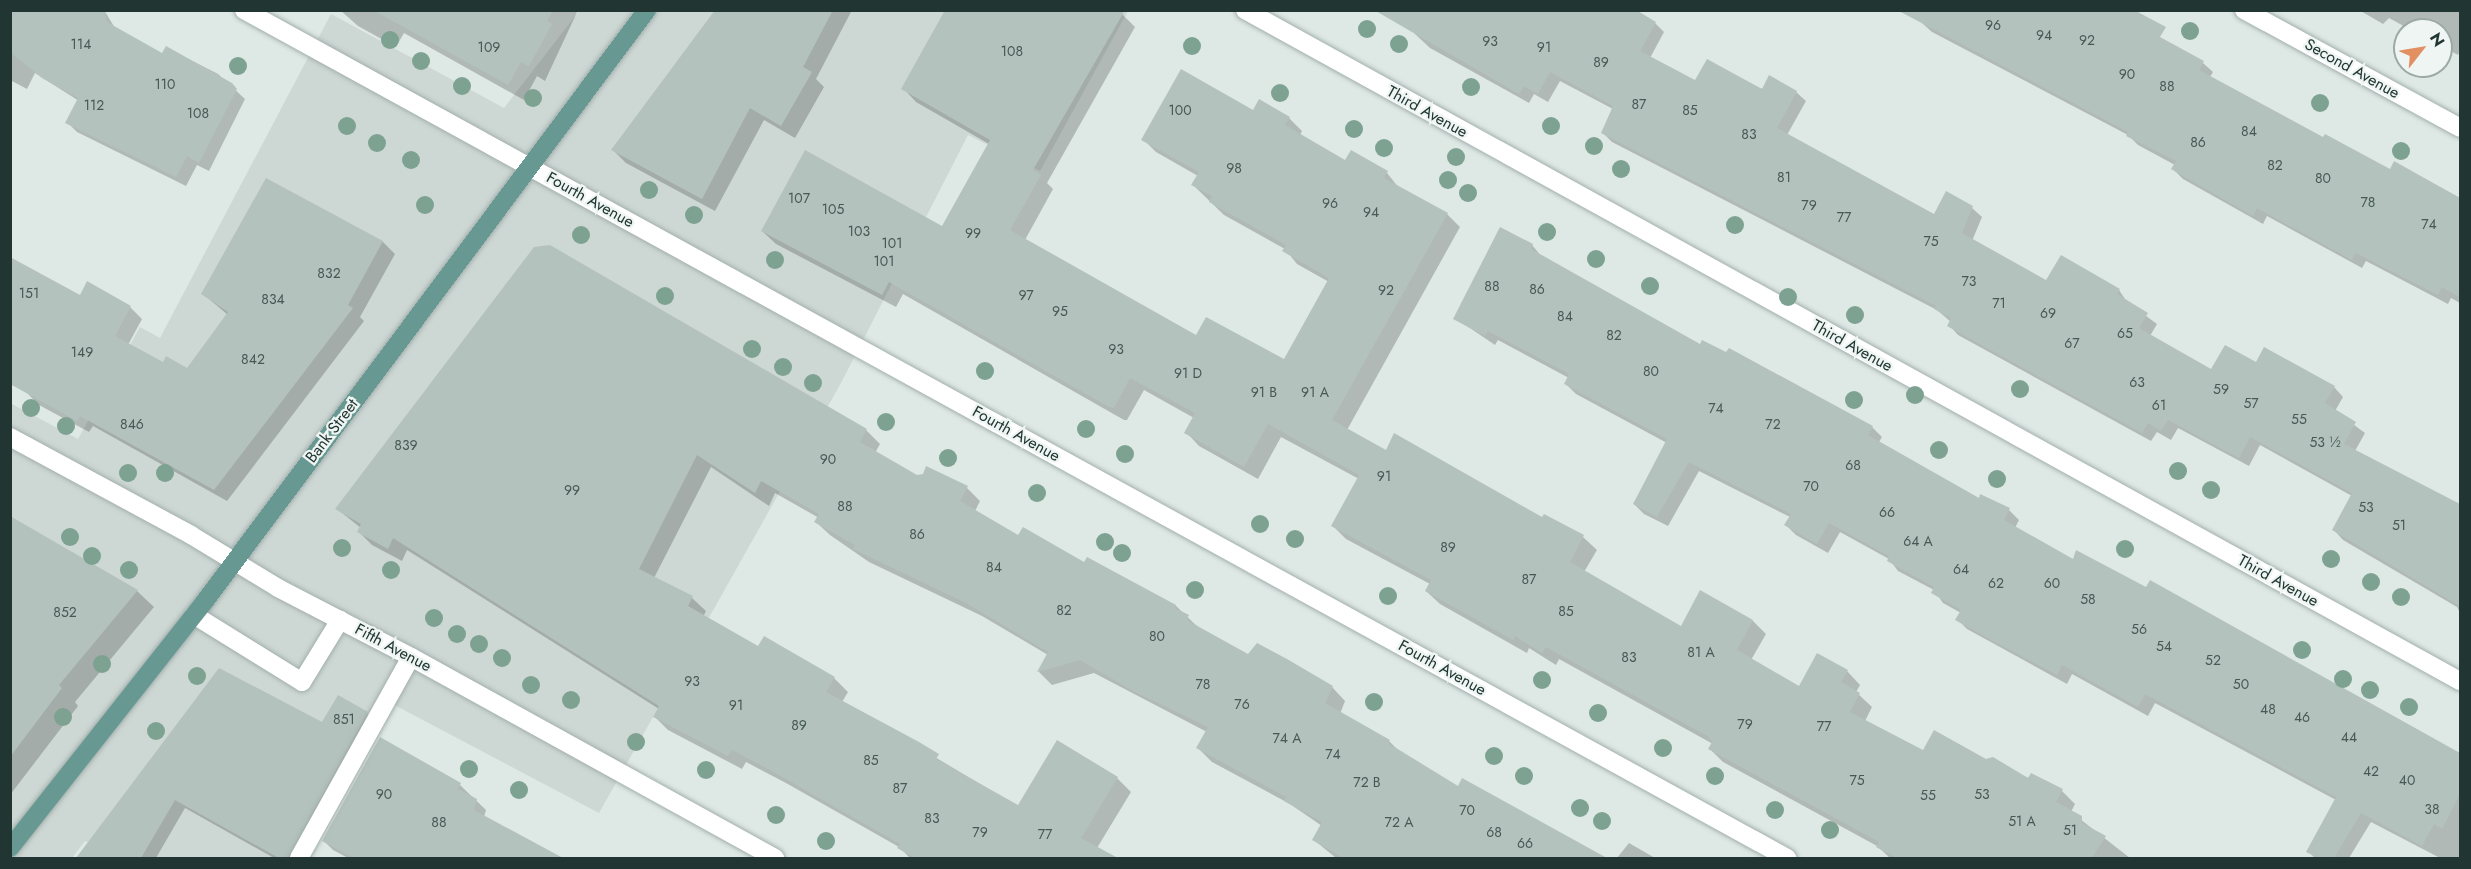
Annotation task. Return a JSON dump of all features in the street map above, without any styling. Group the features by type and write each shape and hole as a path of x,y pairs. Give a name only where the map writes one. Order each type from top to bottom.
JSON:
{"main road":[{"name":"Bank Street","path":"10,848 235,562 532,168 647,10"}],"street":[{"name":"Fourth Avenue","path":"244,10 1787,858"},
{"name":"Third Avenue","path":"1245,10 2460,681"},
{"name":"Second Avenue","path":"2244,10 2460,128"},
{"name":"Fifth Avenue","path":"10,437 775,858"},
{"path":"194,615 302,682 340,620"},
{"path":"299,858 411,657"}],"shaded area":[{"path":"579,11 1128,11 1040,171 968,135 841,383 599,813 385,700 302,858 118,858 85,841 72,858 11,858 10,403 78,439 140,327 160,338 331,14 504,108"}],"building":[{"path":"10,10 105,10 107,22 162,53 166,46 232,83 237,89 199,163 187,156 176,177 65,123 78,98 42,78 10,52"},
{"path":"373,10 553,10 547,21 552,24 529,66 521,62 508,85"},
{"path":"715,10 833,10 803,67 812,72 781,126 750,108 702,199 611,150"},
{"path":"945,10 1125,10 1033,170 1041,175 1010,230 1196,335 1206,317 1284,359 1329,278 1282,251 1286,245 1209,202 1212,196 1191,185 1199,172 1141,140 1181,69 1253,110 1259,99 1290,117 1285,125 1345,160 1351,150 1388,171 1384,178 1448,213 1332,420 1386,450 1394,433 1542,517 1544,514 1584,535 1570,562 1681,626 1700,590 1753,620 1737,650 1799,686 1817,653 1848,670 1841,682 1860,693 1850,712 1923,750 1934,730 1986,759 1993,757 2028,778 2031,773 2063,789 2056,802 2082,816 2082,823 2106,836 2092,858 1897,858 1876,847 1879,842 1708,749 1712,742 1709,737 1546,647 1542,653 1515,636 1513,640 1425,591 1431,580 1331,526 1359,475 1268,424 1244,467 1184,433 1195,413 1130,378 1114,408 1109,407 889,282 882,295 761,231 805,150 942,226 990,140 901,89"},
{"path":"1374,10 1636,10 1656,22 1640,51 1695,80 1707,59 1762,89 1769,75 1797,91 1777,128 1934,214 1946,191 1973,206 1962,233 2046,280 2061,255 2120,289 2117,294 2148,313 2139,328 2211,369 2225,345 2256,362 2264,347 2335,386 2325,403 2356,422 2344,444 2460,504 2460,606 2332,530 2352,493 2294,461 2250,437 2239,458 2168,420 2161,431 2148,423 2142,433 1947,326 1951,318 1934,309 1936,306 1601,133 1613,106 1550,72 1538,94 1524,86 1519,94"},
{"path":"1897,10 2134,10 2166,27 2160,37 2204,61 2199,70 2323,137 2325,134 2390,169 2394,161 2460,198 2460,297 2442,287 2438,295 2356,253 2352,260 2257,208 2253,216 2171,169 2176,161 2126,136 2128,132"},
{"path":"266,178 383,241 348,305 353,308 214,490 80,416 77,421 10,384 10,257 80,295 87,281 131,306 115,336 163,362 166,356 187,368 228,312 201,294"},
{"path":"1500,227 1533,244 1531,249 1700,344 1702,340 1726,352 1729,348 1873,426 1868,435 1979,498 1980,494 2010,508 2004,520 2073,559 2076,550 2146,587 2150,580 2460,753 2460,794 2442,829 2434,824 2422,846 2361,813 2334,858 2318,858 2306,852 2336,797 2145,694 2138,707 2062,665 2057,675 1986,637 1955,620 1961,610 1931,593 1934,587 1887,561 1889,556 1829,523 1817,544 1784,525 1791,514 1689,462 1657,517 1633,504 1667,439 1564,384 1569,374 1488,331 1485,336 1453,319"},
{"path":"550,245 867,429 860,442 917,475 923,474 926,466 968,486 960,501 1018,535 1023,527 1084,562 1087,557 1176,605 1175,608 1189,615 1187,619 1192,623 1248,654 1257,643 1287,659 1333,686 1325,703 1390,740 1388,743 1458,786 1462,778 1607,858 1344,858 1312,840 1322,822 1284,801 1286,797 1196,748 1208,727 1133,691 1080,660 1037,672 1048,652 966,603 853,549 855,545 814,522 819,514 761,481 755,493 697,455 639,569 693,596 688,606 758,646 764,636 835,677 826,692 919,742 939,754 936,759 1018,805 1057,740 1118,777 1081,838 1118,858 915,858 897,848 900,844 770,770 732,750 728,756 653,717 659,706 393,538 388,549 357,532 361,524 335,509 534,247"},
{"path":"10,516 138,590 59,685 62,688 10,757"},
{"path":"219,668 322,722 338,695 368,712 288,858 279,858 175,800 141,858 76,858"},
{"path":"380,737 461,783 458,789 477,799 474,810 563,858 354,858 322,841"}]}
